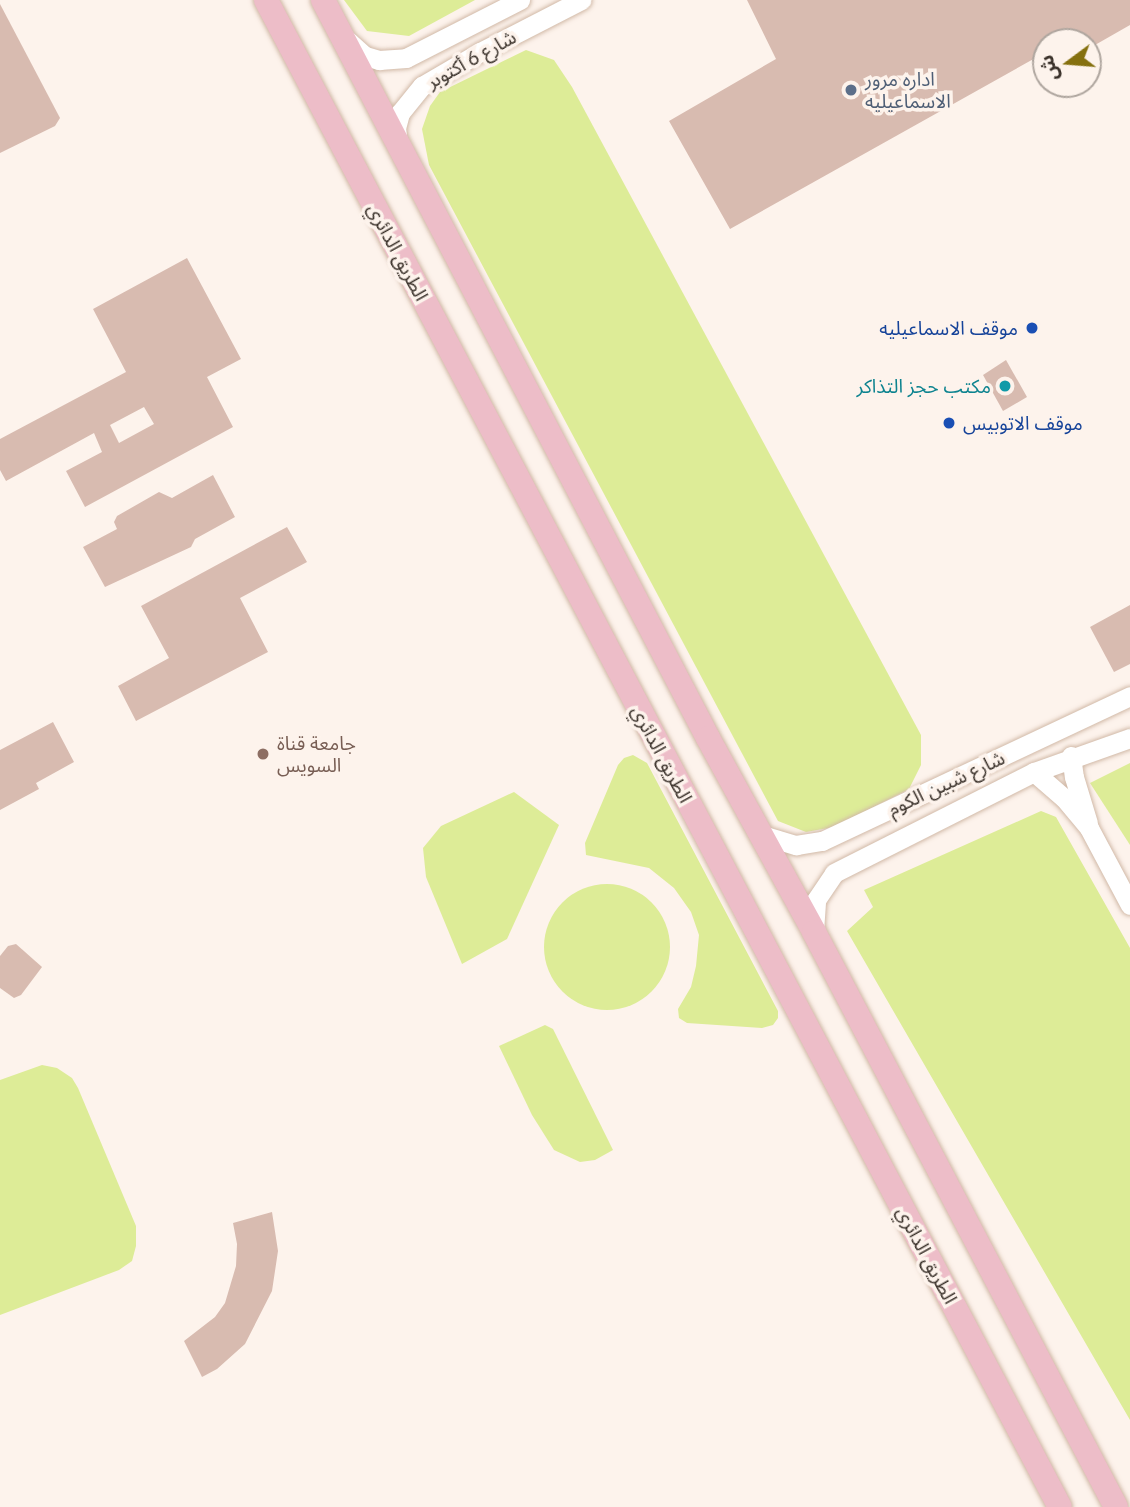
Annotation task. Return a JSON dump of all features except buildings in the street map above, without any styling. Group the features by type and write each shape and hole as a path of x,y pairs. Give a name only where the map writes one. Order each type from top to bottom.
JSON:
{"main road":[{"name":"الطريق الدائري","path":"266,0 1060,1507"},
{"path":"323,0 759,834 814,932 1116,1507"}],"street":[{"name":"شارع 6 أكتوبر","path":"340,33 365,56 393,61 419,53 520,0"},
{"name":"شارع 6 أكتوبر","path":"399,145 396,128 400,113 413,94 430,80 581,0"},
{"path":"467,28 480,52"},
{"name":"شارع شبين الكوم","path":"759,834 796,845 834,836 1130,696"},
{"name":"شارع شبين الكوم","path":"814,932 812,915 823,885 834,873 1034,772 1071,756 1130,738"},
{"path":"1071,756 1089,828"},
{"path":"1034,772 1064,799 1089,828 1130,905"},
{"path":"834,836 836,853 848,865"}],"green space":[{"path":"344,0 475,0 409,36 367,31"},
{"path":"526,50 554,60 572,87 921,735 921,765 909,789 834,827 806,832 778,821 429,165 422,129 430,106 440,92"},
{"path":"633,755 647,763 778,1011 778,1018 773,1025 762,1028 687,1023 679,1018 678,1009 691,987 696,966 699,935 691,912 674,888 649,868 586,855 585,843 618,765 624,758"},
{"path":"1130,763 1130,845 1090,783"},
{"path":"514,792 559,825 507,939 462,964 426,877 423,848 441,826"},
{"path":"1041,811 1056,817 1130,948 1130,1420 847,931 873,907 864,890"},
{"path":"607,884 631,889 651,903 665,923 670,947 665,971 651,991 631,1005 607,1010 583,1005 563,991 549,971 544,947 549,923 563,903 583,889"},
{"path":"545,1025 553,1029 613,1150 595,1160 580,1162 554,1150 532,1115 499,1046"},
{"path":"42,1065 57,1068 72,1078 78,1088 136,1226 136,1246 132,1261 119,1270 0,1315 0,1080"}],"place":[{"name":"اداره مرور الاسماعيليه","path":"851,90"},
{"name":"موقف الاسماعيليه","path":"1032,328"},
{"name":"مكتب حجز التذاكر","path":"1005,386"},
{"name":"موقف الاتوبيس","path":"949,423"},
{"name":"جامعة قناة السويس","path":"263,754"}]}
